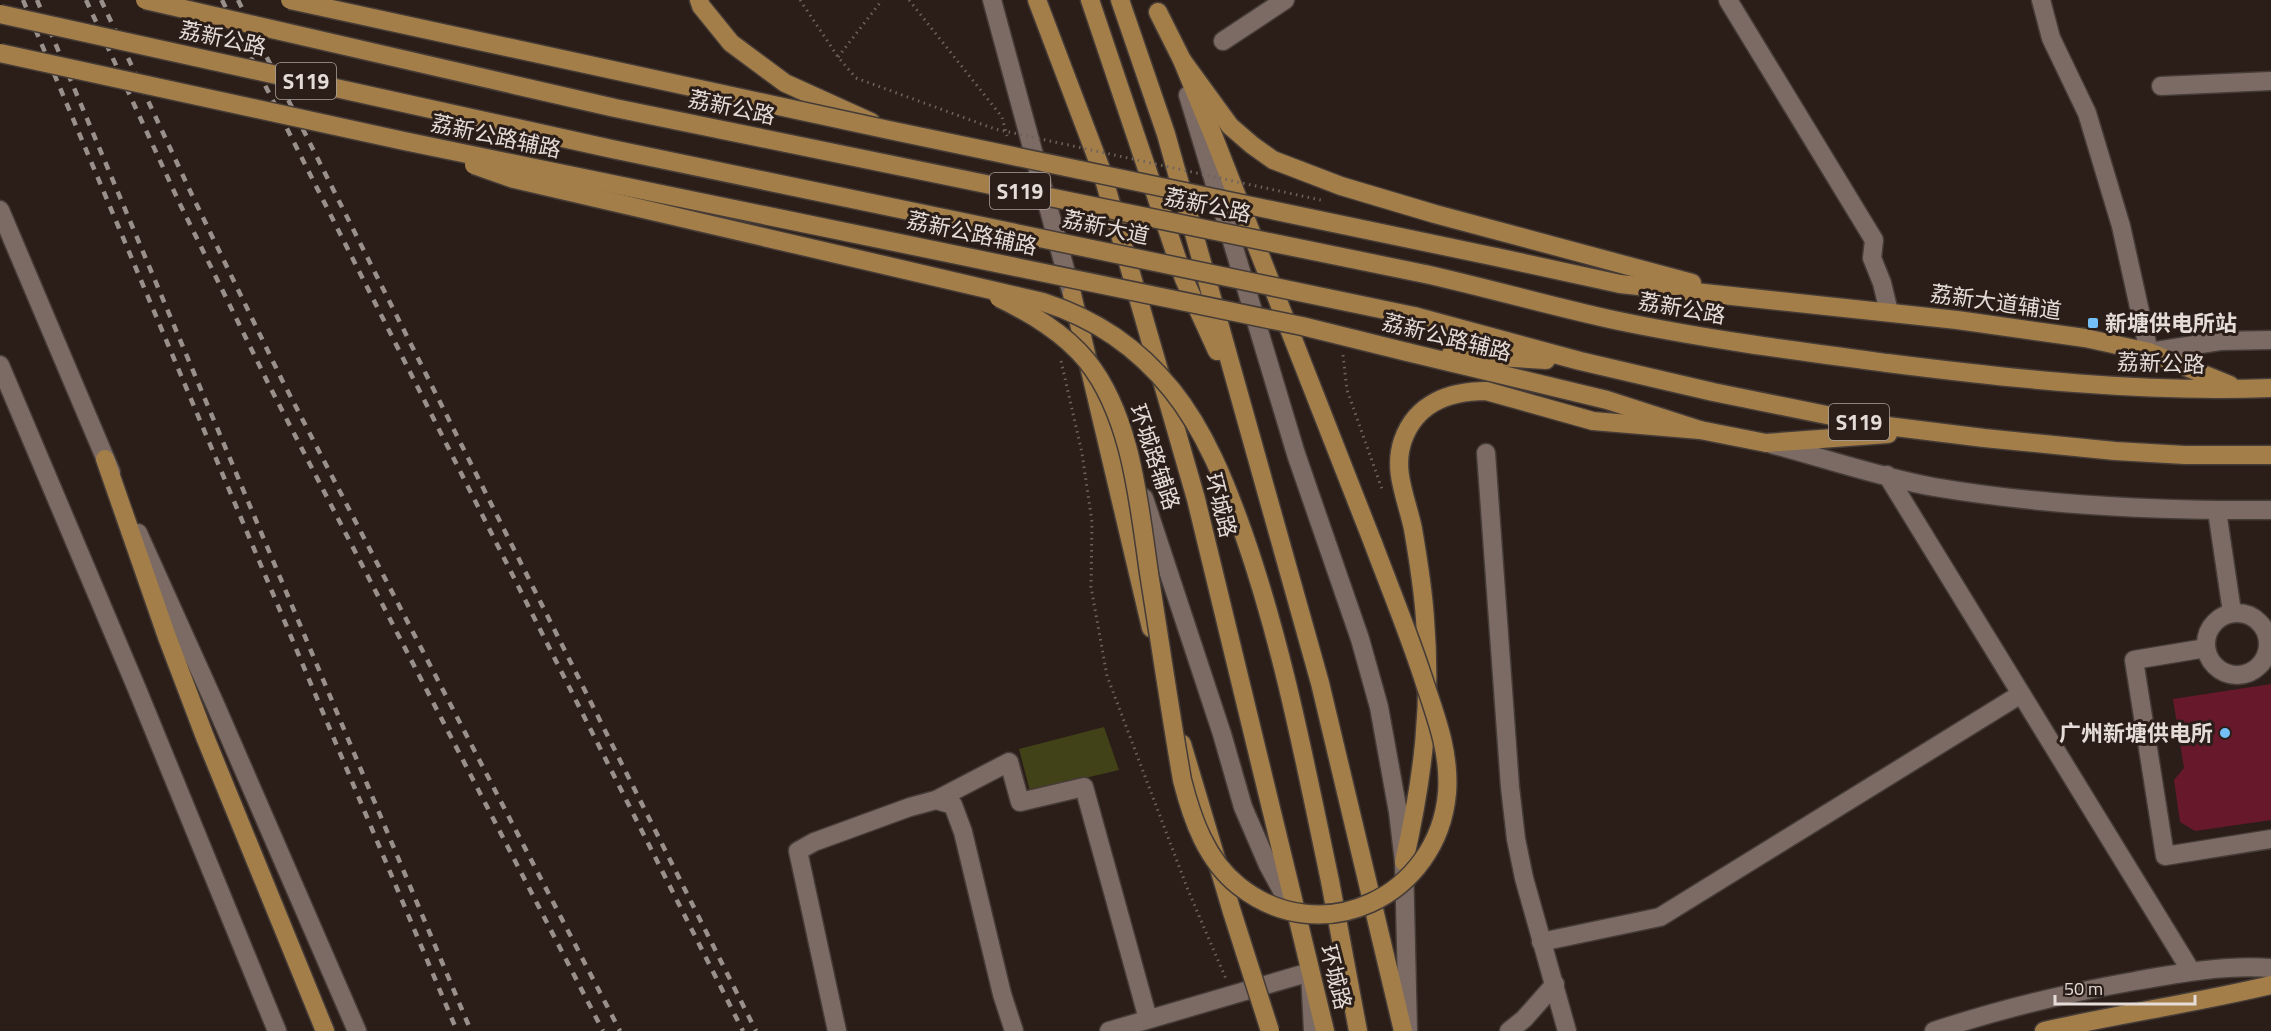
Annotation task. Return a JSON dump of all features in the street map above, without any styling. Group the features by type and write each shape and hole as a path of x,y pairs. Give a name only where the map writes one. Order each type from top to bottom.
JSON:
{"main road":[{"name":"荔新公路","path":"145,0 615,108 1425,274 1614,320 1804,352 2028,379 2136,387 2240,390 2271,388"},
{"path":"290,0 889,130 1620,284 1737,295"},
{"path":"699,0 701,6 731,43 785,83 889,130"},
{"name":"环城路","path":"1037,0 1101,169 1196,499 1325,1031"},
{"path":"1090,0 1184,279 1243,410"},
{"path":"1120,0 1166,134 1320,684 1402,1031"},
{"path":"976,287 1024,311 1070,343 1088,362 1104,388 1118,419 1135,481 1177,750 1188,806 1197,830 1210,853 1222,870 1253,896 1301,912 1341,913 1360,909 1395,890 1414,873 1436,840 1442,820 1447,784 1445,749 1416,655 1373,543 1182,60 1156,6"},
{"name":"荔新公路","path":"0,14 612,149"},
{"name":"荔新公路辅路","path":"0,53 404,141 1302,326 1606,400 1700,430 1766,443 1933,430"},
{"path":"1182,60 1230,126 1273,160 1341,186 1435,214 1737,295"},
{"path":"404,141 514,179 1043,302 1088,319 1110,333 1152,368 1173,391 1190,415 1222,479 1237,514 1271,616 1293,702 1358,1031"},
{"name":"荔新大道","path":"612,149 1414,316 1580,361"},
{"path":"1072,294 1125,526 1162,672 1232,912 1270,1031"},
{"name":"荔新大道辅道","path":"1737,295 2085,338 2149,352 2240,390"},
{"path":"1407,352 1580,361"},
{"name":"S119","path":"1580,361 1870,424 2115,451 2185,455 2271,455"},
{"path":"1404,862 1422,771 1427,724 1428,668 1421,575 1399,476 1399,459 1410,425 1420,412 1434,401 1468,391 1486,391 1593,421 1700,430"},
{"path":"105,459 167,637 325,1031"},
{"path":"2044,1031 2116,1015 2212,999 2271,985"}],"street":[{"name":"环城路辅路","path":"992,0 1072,294 1124,440 1222,734 1243,807 1268,865 1298,921"},
{"path":"1223,41 1285,0"},
{"path":"1728,0 1874,240 1872,258 1882,283 1889,312"},
{"path":"2040,0 2051,38 2087,113 2121,226 2149,352 2220,341 2271,340"},
{"path":"1156,6 1197,122 1296,454 1360,639 1385,738 1404,862 1408,1031"},
{"path":"2161,86 2271,81"},
{"path":"0,210 105,459 220,715 357,1031"},
{"path":"0,365 5,385 137,689 277,1031"},
{"path":"1766,443 1933,487 2101,507 2217,511 2271,510"},
{"path":"1486,453 1510,787 1518,849 1532,914 1568,1031"},
{"path":"1887,475 2191,971"},
{"path":"2217,511 2232,612"},
{"path":"2232,612 2252,615 2260,621 2270,638 2266,658 2260,666 2242,675 2232,675 2215,666 2206,648 2206,639 2215,621 2232,612"},
{"path":"2206,648 2134,660 2165,856 2271,839"},
{"path":"1541,942 1660,917 2021,694"},
{"path":"837,1031 798,850 814,842 936,800 1009,762 1020,802 1084,787 1148,1019"},
{"path":"936,800 954,805 963,832 1002,994 1014,1031"},
{"path":"1935,1031 2088,989 2191,971 2218,968 2271,968"},
{"path":"1108,1031 1310,972 1313,1031"},
{"path":"1509,1031 1524,1020 1555,984"}],"path":[{"path":"800,0 838,57 856,78 995,129 1325,201 1324,210"},
{"path":"838,57 882,0"},
{"path":"909,0 1002,117 1008,140"},
{"path":"1342,347 1347,390 1386,502"},
{"path":"1060,358 1082,453 1092,522 1091,587 1107,676 1184,879 1232,995"}],"shaded area":[{"path":"1104,727 1119,770 1030,791 1019,749"}],"building":[{"name":"广州新塘供电所","path":"2271,684 2271,820 2195,831 2180,822 2174,780 2184,768 2173,699"}],"railway":[{"path":"23,0 457,1031"},
{"path":"37,0 471,1031"},
{"path":"86,0 179,202 270,387 603,1031"},
{"path":"101,0 282,380 620,1031"},
{"path":"222,0 743,1031"},
{"path":"238,0 756,1031"}],"place":[{"name":"新塘供电所站","path":"2093,323"},
{"name":"广州新塘供电所","path":"2225,733"}]}
